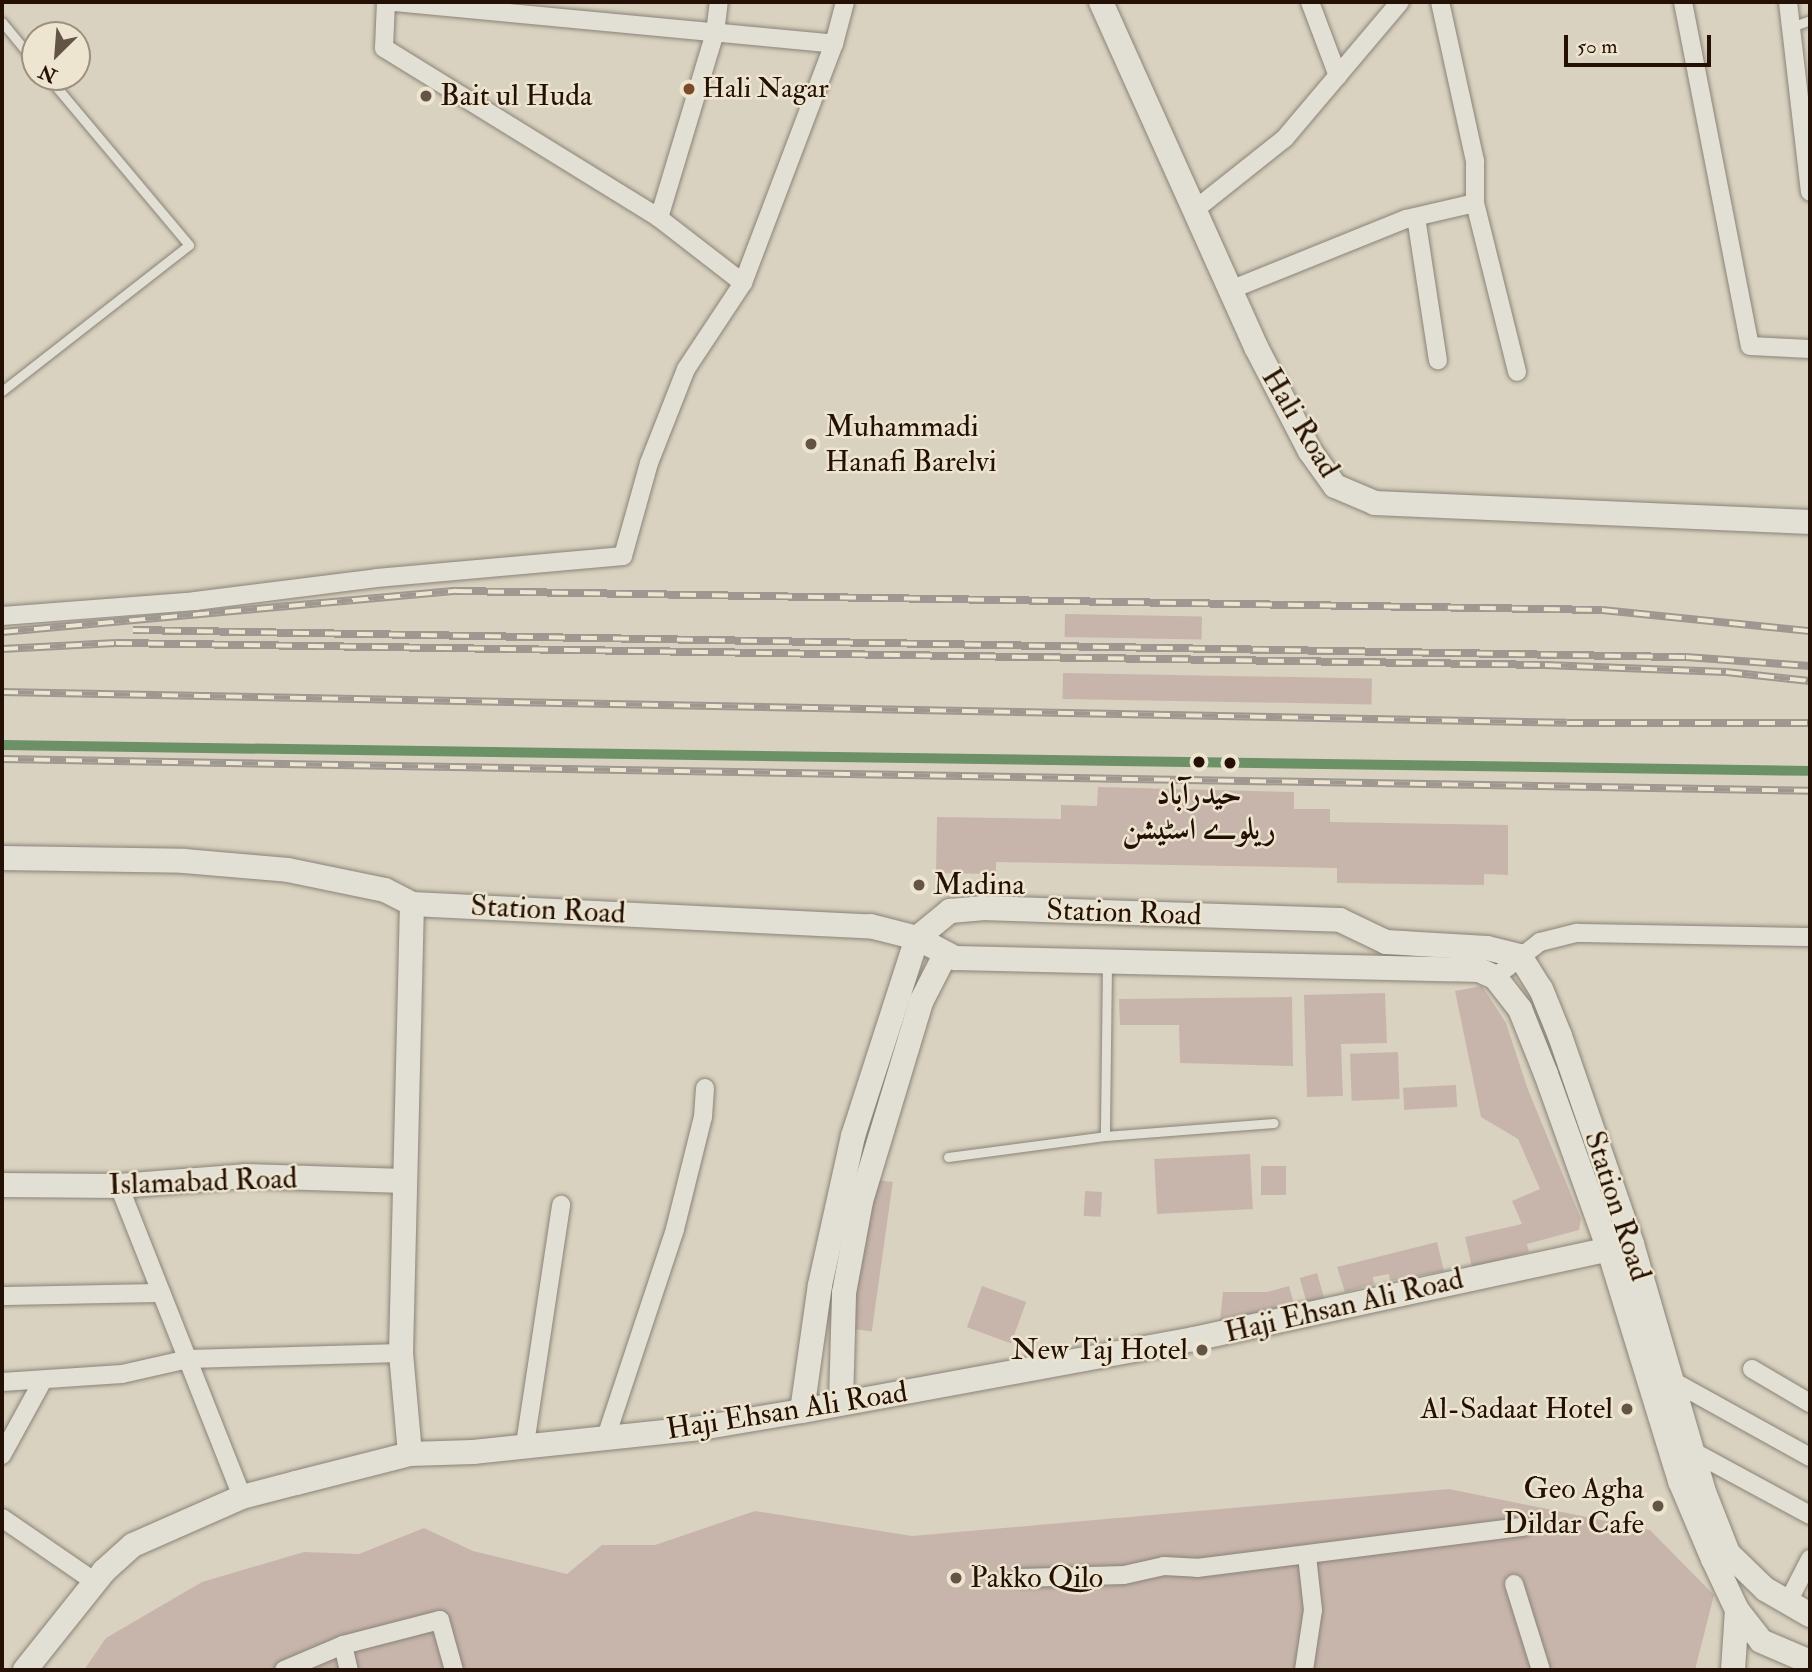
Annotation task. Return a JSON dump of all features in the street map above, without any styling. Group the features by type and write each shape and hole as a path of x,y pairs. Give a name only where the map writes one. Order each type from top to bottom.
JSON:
{"street":[{"path":"386,2 384,48 659,218 743,283"},
{"path":"393,2 834,44"},
{"path":"659,218 715,33 719,2"},
{"path":"2,616 195,601 377,578 623,556 649,464 686,369 743,283 834,44 845,2"},
{"name":"Hali Road","path":"1101,2 1197,208 1230,290 1310,451 1335,486 1375,503 1810,522"},
{"path":"1310,2 1338,76"},
{"path":"1197,208 1285,138 1400,2"},
{"path":"1440,2 1475,161 1475,203 1517,372"},
{"path":"1683,2 1751,346 1810,349"},
{"path":"1788,2 1810,192"},
{"path":"1230,290 1416,217 1475,203"},
{"path":"1416,217 1438,360"},
{"name":"Station Road","path":"2,858 184,861 288,870 385,890 412,904 870,926 916,938 950,911 982,908 1340,920 1386,942 1487,948 1520,957 1541,989 1560,1035 1620,1246 1680,1481 1721,1556 1787,1604 1810,1615"},
{"path":"410,1454 401,1353 412,904"},
{"path":"1495,976 1540,942 1577,933 1810,937"},
{"path":"802,1411 820,1284 853,1136 904,988 916,938 945,955 921,1002 861,1201 844,1293 841,1403"},
{"name":"Station Road","path":"945,955 1107,962 1479,970 1495,976 1530,1031 1620,1246 1671,1380 1721,1556"},
{"path":"606,1437 675,1229 703,1117 705,1088"},
{"name":"Islamabad Road","path":"2,1185 119,1186 245,1176 405,1181"},
{"path":"119,1186 242,1497"},
{"path":"525,1444 561,1205"},
{"name":"Haji Ehsan Ali Road","path":"25,1670 95,1582 134,1545 242,1497 410,1454 473,1452 525,1444 701,1428 802,1411 1194,1339 1620,1246"},
{"path":"2,1296 161,1293"},
{"path":"2,1382 122,1374 188,1359 401,1353"},
{"path":"1752,1369 1810,1403"},
{"path":"2,1455 43,1380"},
{"path":"1671,1380 1810,1457"},
{"path":"1692,1451 1810,1515"},
{"path":"2,1518 95,1582"},
{"path":"1020,1578 1124,1575 1164,1566 1198,1569 1523,1527"},
{"path":"1304,1670 1313,1610 1307,1556"},
{"path":"1721,1556 1738,1599 1761,1641 1810,1661"},
{"path":"1787,1604 1810,1559"},
{"path":"1514,1584 1541,1670"},
{"path":"1738,1599 1810,1631"},
{"path":"1733,1670 1738,1599"},
{"path":"284,1670 343,1645 440,1620 454,1670"},
{"path":"343,1645 349,1670"}],"lane":[{"path":"1791,27 1810,20"},
{"path":"2,22 21,45"},
{"path":"2,391 189,245 60,91"},
{"path":"1105,1136 1107,962"},
{"path":"948,1157 1105,1136 1274,1123"}],"building":[{"path":"1065,614 1202,616 1202,639 1065,637"},
{"path":"1063,673 1372,678 1371,704 1063,699"},
{"path":"1098,787 1294,792 1294,809 1330,809 1330,822 1508,825 1508,875 1484,874 1484,885 1337,883 1337,868 996,862 996,874 936,873 937,817 1061,819 1061,805 1097,806"},
{"path":"1482,986 1506,1023 1527,1087 1581,1219 1579,1230 1527,1244 1529,1252 1472,1267 1465,1237 1522,1224 1512,1201 1540,1189 1518,1139 1481,1117 1455,991"},
{"path":"1385,993 1387,1043 1341,1044 1343,1096 1307,1097 1304,995"},
{"path":"1292,997 1293,1066 1180,1063 1179,1025 1120,1025 1119,999"},
{"path":"1398,1052 1400,1099 1352,1101 1350,1054"},
{"path":"1456,1085 1457,1107 1404,1110 1403,1088"},
{"path":"1250,1154 1253,1209 1157,1214 1154,1159"},
{"path":"1261,1166 1286,1166 1286,1195 1261,1195"},
{"path":"871,1179 893,1182 872,1332 850,1329"},
{"path":"1085,1191 1102,1192 1101,1217 1084,1216"},
{"path":"1437,1242 1444,1271 1390,1281 1389,1274 1373,1277 1374,1284 1345,1292 1337,1267"},
{"path":"1317,1273 1324,1298 1307,1303 1300,1278"},
{"path":"982,1286 1026,1302 1011,1343 967,1327"},
{"path":"1289,1286 1295,1307 1220,1320 1223,1292 1267,1292"},
{"name":"Pakko Qilo","path":"1449,1489 1650,1530 1714,1595 1695,1670 84,1670 106,1638 202,1582 304,1552 359,1554 424,1528 473,1551 567,1574 602,1545 655,1545 755,1511 912,1536"}],"railway":[{"path":"2,632 456,591 1602,610 1810,631"},
{"path":"133,630 1686,657 1810,666"},
{"path":"2,649 116,643 1545,665 1726,672 1810,681"},
{"path":"2,692 1567,723 1810,723"},
{"path":"2,759 1810,791"}],"transit line":[{"path":"2,745 1810,771"}],"place":[{"name":"Hali Nagar","path":"689,89"},
{"name":"Bait ul Huda","path":"426,96"},
{"name":"Muhammadi Hanafi Barelvi","path":"811,444"},
{"name":"حیدرآباد ریلوے اسٹیشن","path":"1199,762"},
{"name":"Madina","path":"919,885"},
{"name":"New Taj Hotel","path":"1202,1350"},
{"name":"Al-Sadaat Hotel","path":"1627,1409"},
{"name":"Geo Agha Dildar Cafe","path":"1658,1506"},
{"name":"Pakko Qilo","path":"956,1578"}]}
